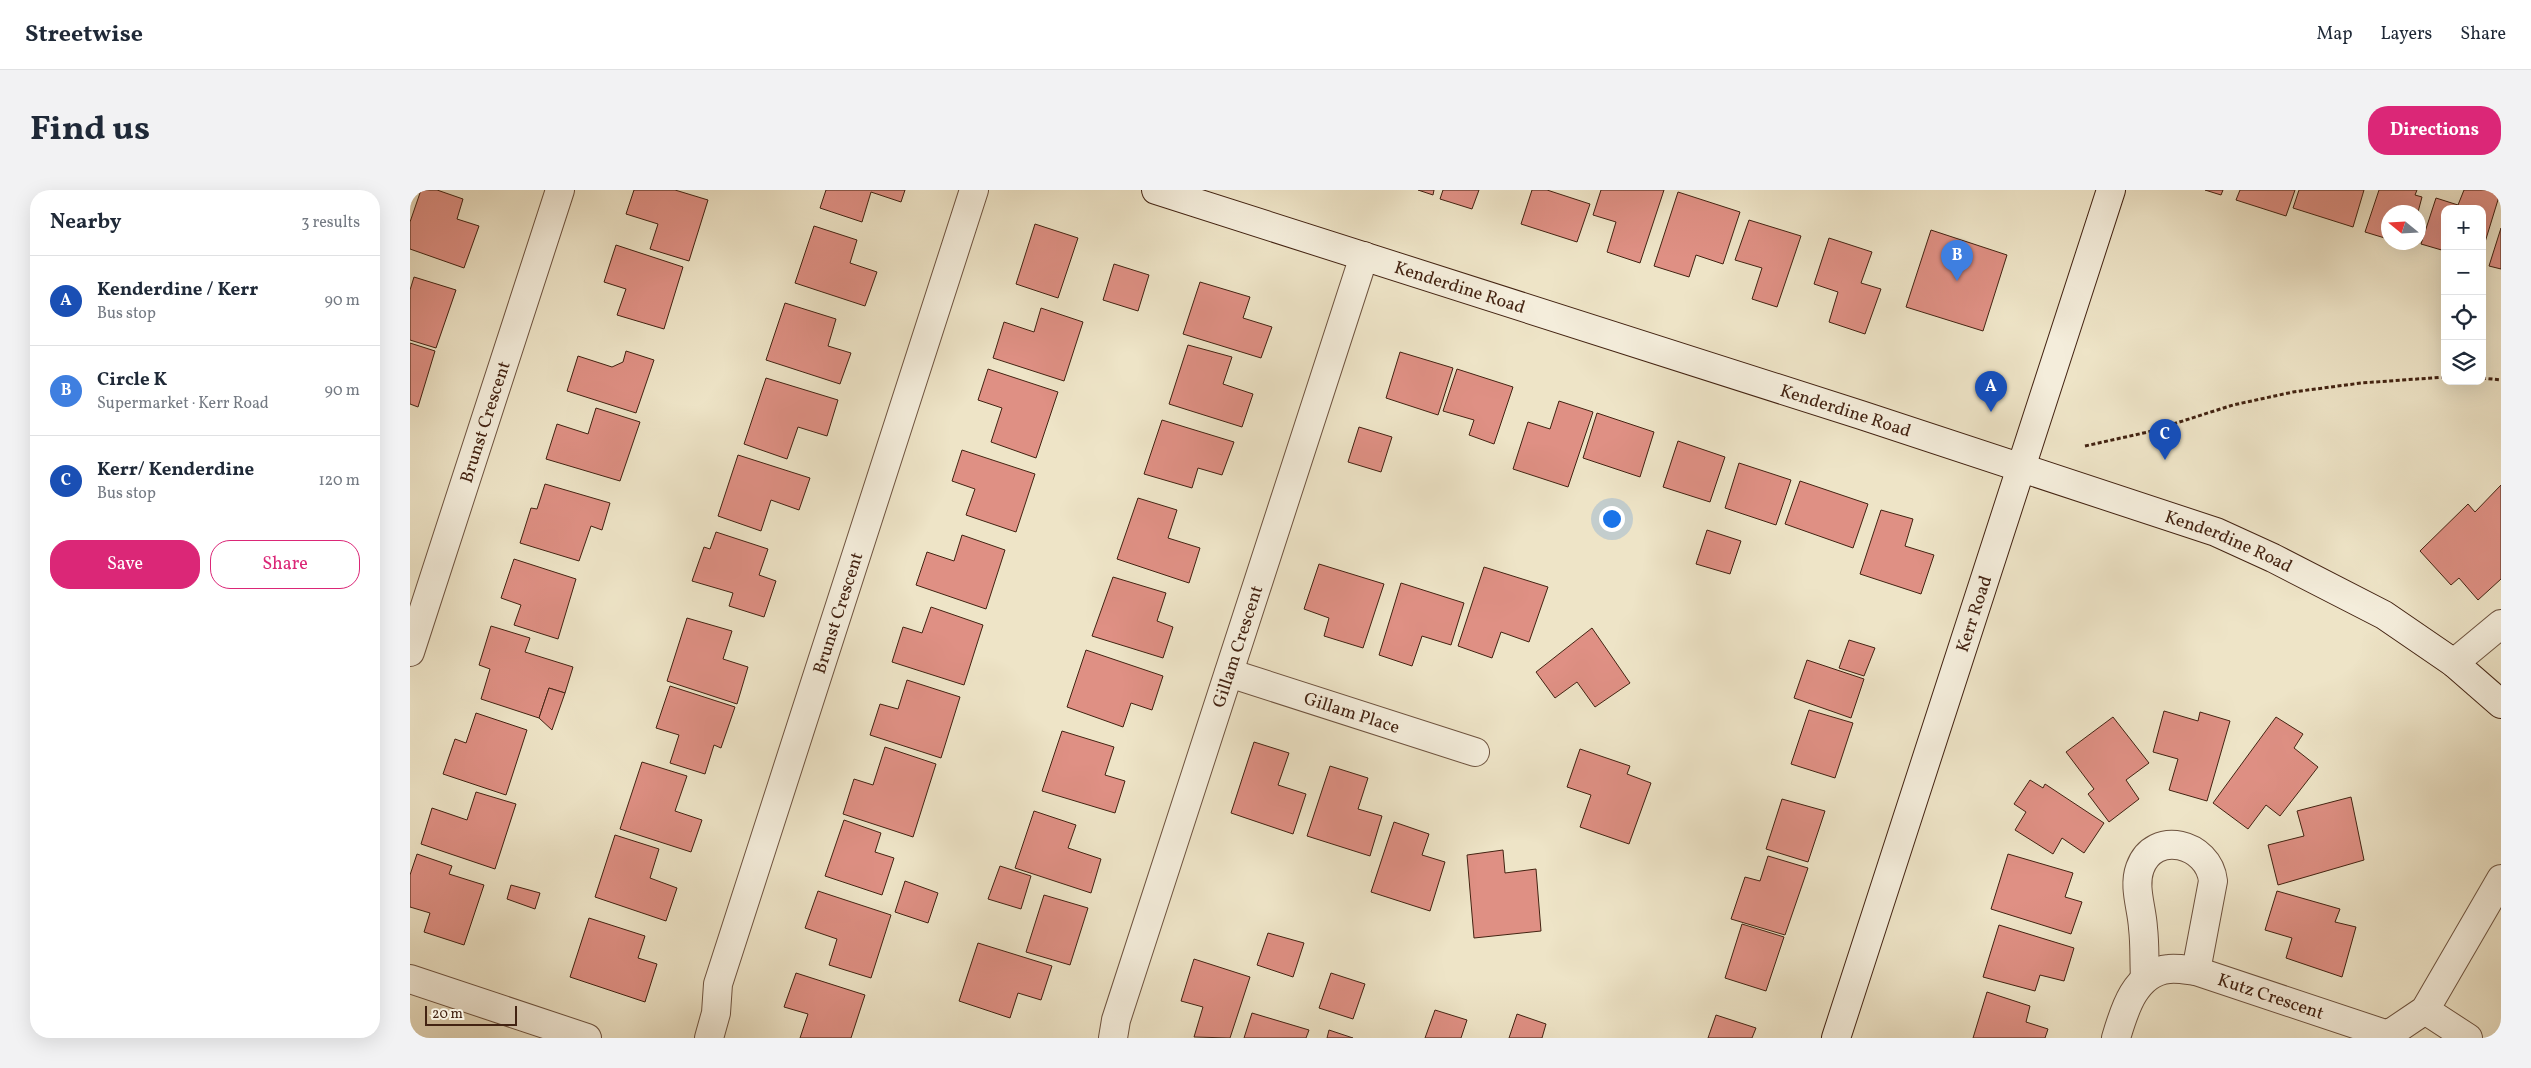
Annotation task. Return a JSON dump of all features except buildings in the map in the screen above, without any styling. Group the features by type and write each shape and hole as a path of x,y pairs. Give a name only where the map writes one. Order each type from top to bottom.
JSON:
{"street":[{"name":"Brunst Crescent","path":"410,652 560,190"},
{"name":"Brunst Crescent","path":"709,1038 716,1013 718,984 974,190"},
{"name":"Kenderdine Road","path":"1156,190 2216,532 2273,558 2384,616 2454,663 2501,704"},
{"name":"Kerr Road","path":"1836,1038 2022,469 2110,190"},
{"name":"Gillam Crescent","path":"1113,1038 1116,1020 1364,256"},
{"path":"2454,663 2501,624"},
{"name":"Gillam Place","path":"1229,673 1475,752"},
{"name":"Kutz Crescent","path":"2196,971 2213,881 2212,868 2203,856 2191,848 2177,845 2162,846 2148,854 2140,867 2137,882 2144,927 2145,978 2170,969 2196,971 2389,1037 2425,1010 2501,879"},
{"path":"2116,1038 2129,1001 2145,978"},
{"path":"410,979 587,1038"},
{"path":"2425,1010 2468,1038"}],"path":[{"path":"2085,446 2148,432 2233,405 2293,392 2361,383 2441,377"},
{"path":"2486,378 2501,380"}],"place":[{"name":"Circle K","path":"1957,281"},
{"name":"Kenderdine / Kerr","path":"1991,412"},
{"name":"Kerr/ Kenderdine","path":"2165,460"}]}
